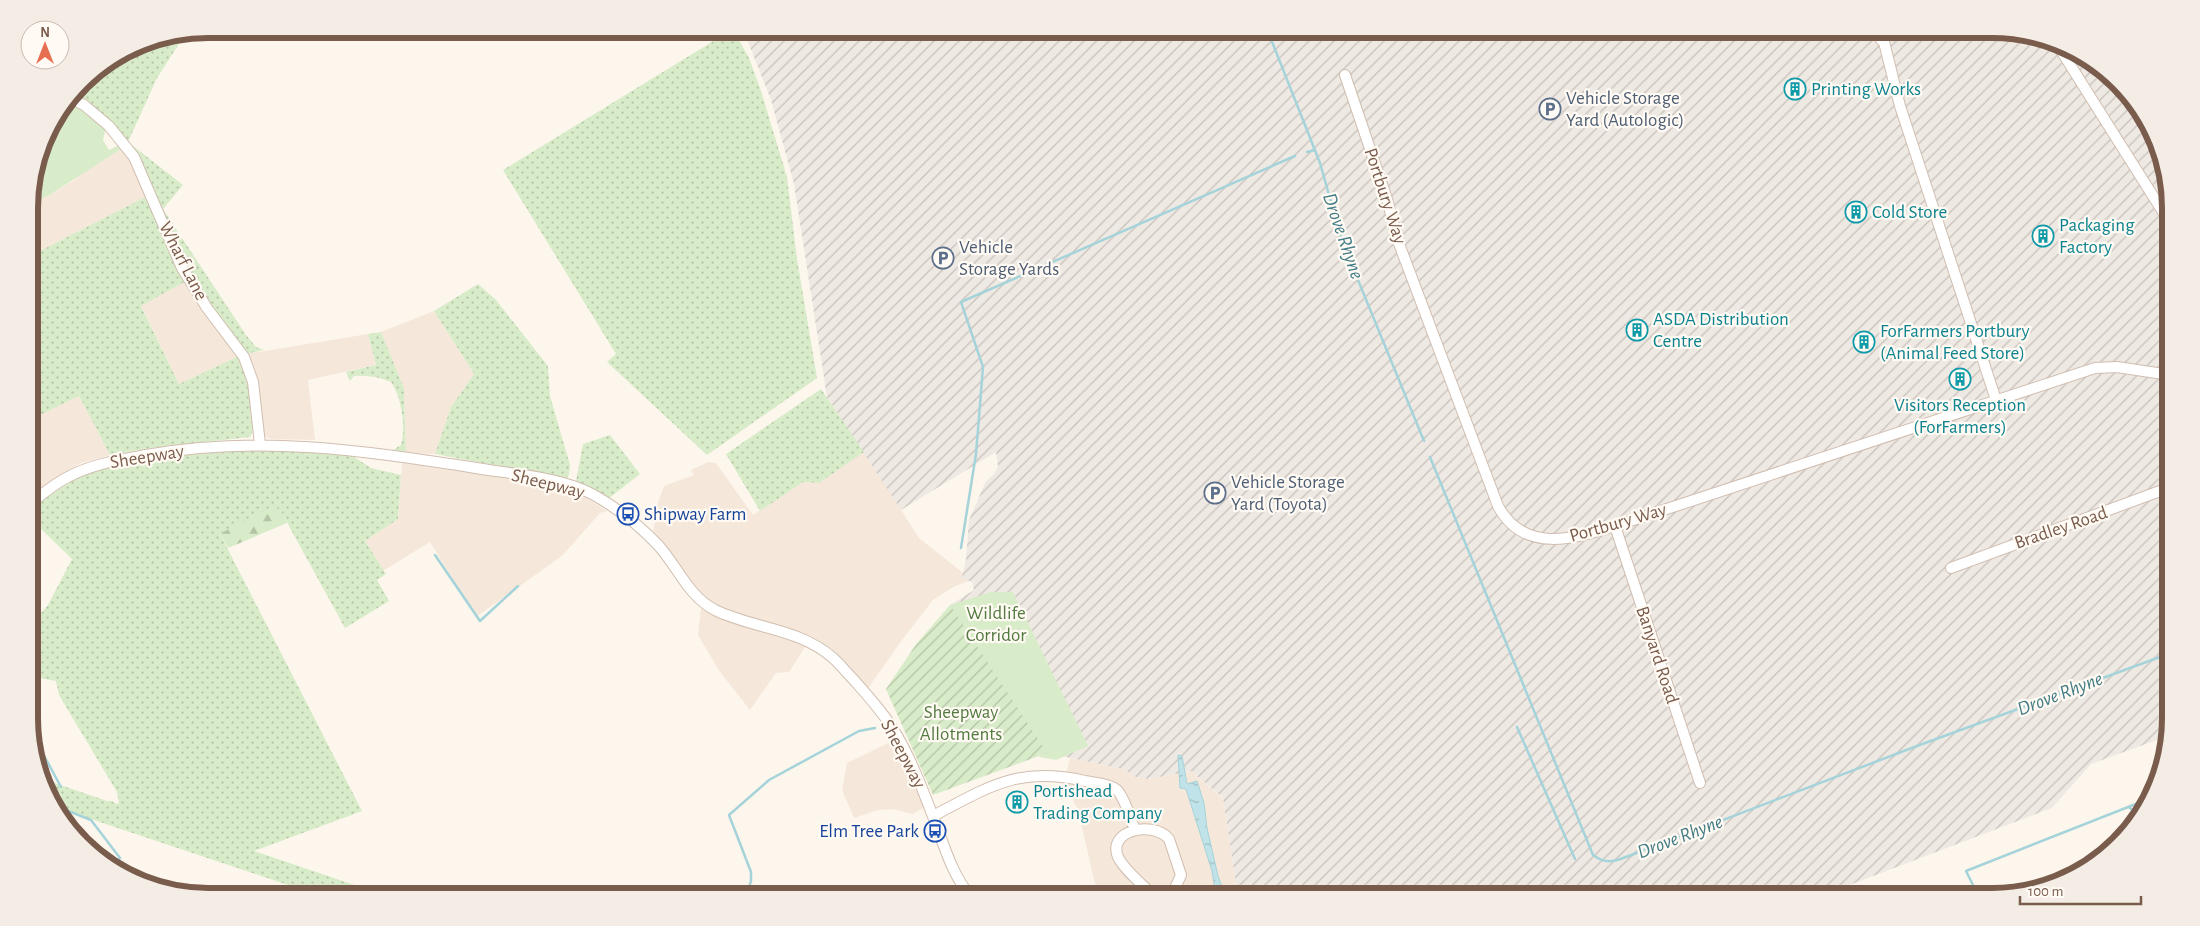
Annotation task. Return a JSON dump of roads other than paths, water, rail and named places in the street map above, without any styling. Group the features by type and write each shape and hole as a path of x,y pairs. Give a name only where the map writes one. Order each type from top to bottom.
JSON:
{"street":[{"path":"1881,40 1884,42 1900,106 1996,400"},
{"path":"2062,53 2162,210"},
{"name":"Portbury Way","path":"1345,75 1398,241 1504,518 1536,538 1573,539 2095,368 2117,367 2162,374"},
{"name":"Wharf Lane","path":"75,101 108,126 134,157 182,268 207,308 244,357 253,382 260,444"},
{"name":"Portbury Way","path":"2156,374 2162,377"},
{"name":"Sheepway","path":"38,498 68,477 93,466 161,453 260,444 342,448 418,459 531,477 571,486 594,495 633,522 658,546 692,593 703,602 726,614 777,629 808,641 833,658 870,698 893,729 915,772 956,875 965,888"},
{"name":"Bradley Road","path":"1951,568 2162,490"},
{"name":"Banyard Road","path":"1615,526 1700,783"},
{"path":"933,816 996,784 1024,776 1044,774 1065,776 1114,788 1122,798 1135,830"},
{"path":"1147,888 1118,857 1116,846 1118,842 1124,835 1135,830 1154,829 1165,834 1169,839 1181,876 1175,888"}],"water":[{"path":"1178,755 1182,756 1187,784 1197,781 1204,803 1207,828 1223,888 1215,888 1212,871 1186,789 1180,788"}],"waterway":[{"name":"Drove Rhyne","path":"1271,38 1320,163 1342,241 1424,441"},
{"name":"Drove Rhyne","path":"1307,152 1315,150"},
{"path":"961,548 976,454 983,367 961,302 1295,156"},
{"name":"Drove Rhyne","path":"1430,457 1593,855 1605,861 1621,859 1917,746 2162,656"},
{"path":"435,555 480,621 518,586"},
{"path":"1517,727 1575,859"},
{"path":"749,888 751,872 729,815 769,780 859,731 875,728"},
{"path":"41,749 61,787"},
{"path":"1974,888 1966,871 2140,802"},
{"path":"2129,807 2134,812"},
{"path":"64,810 91,820 120,858 117,862"}],"place":[{"name":"Printing Works","path":"1795,89"},
{"name":"Vehicle Storage Yard (Autologic)","path":"1550,109"},
{"name":"Cold Store","path":"1856,212"},
{"name":"Packaging Factory","path":"2043,236"},
{"name":"Vehicle Storage Yards","path":"943,258"},
{"name":"ASDA Distribution Centre","path":"1637,330"},
{"name":"ForFarmers Portbury (Animal Feed Store)","path":"1864,342"},
{"name":"Visitors Reception (ForFarmers)","path":"1960,379"},
{"name":"Vehicle Storage Yard (Toyota)","path":"1215,493"},
{"name":"Shipway Farm","path":"628,514"},
{"name":"Portishead Trading Company","path":"1017,802"},
{"name":"Elm Tree Park","path":"935,831"}],"park label":[{"name":"Wildlife Corridor","path":"996,624"},
{"name":"Sheepway Allotments","path":"961,723"}]}
